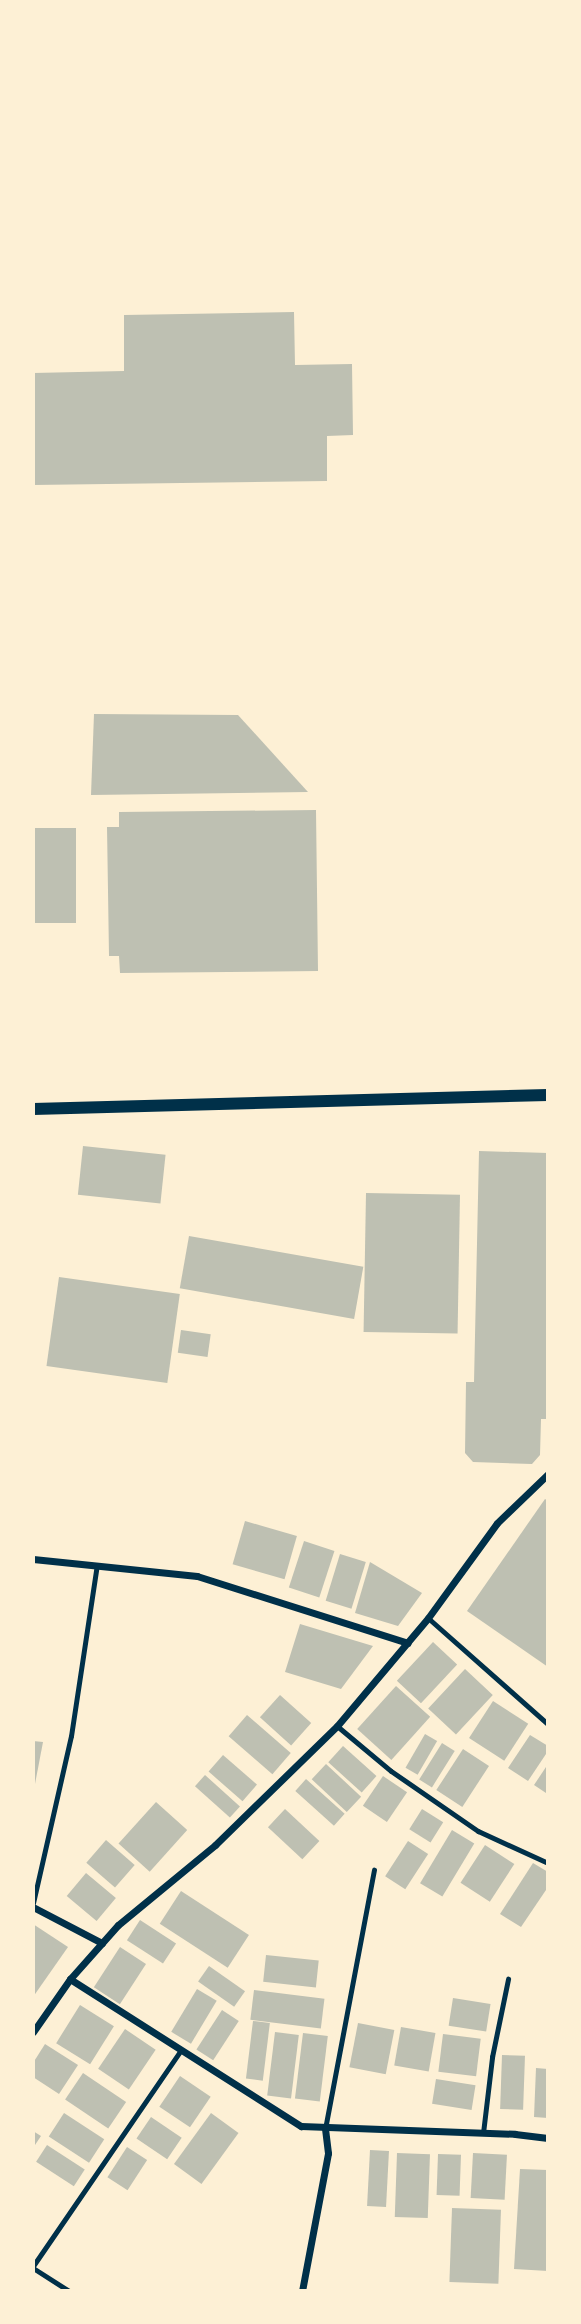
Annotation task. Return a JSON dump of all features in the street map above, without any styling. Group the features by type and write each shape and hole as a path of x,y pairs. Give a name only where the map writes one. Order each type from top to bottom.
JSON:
{"street":[{"path":"33,1109 548,1095"},
{"path":"33,2032 70,1979 118,1925 268,1796 337,1726 428,1618 497,1522 548,1474"},
{"path":"33,1559 197,1576 408,1643"},
{"path":"33,1905 102,1943"},
{"path":"70,1979 301,2126 548,2138"},
{"path":"302,2291 328,2153 325,2129"}],"lane":[{"path":"33,1905 71,1736 97,1565"},
{"path":"428,1618 548,1724"},
{"path":"337,1726 391,1771 478,1831 548,1863"},
{"path":"325,2129 374,1870"},
{"path":"484,2133 492,2057 508,1979"},
{"path":"69,2291 33,2267 181,2050"}],"building":[{"path":"294,312 295,365 352,364 353,435 327,436 327,481 33,485 33,373 124,371 124,315"},
{"path":"94,714 238,715 308,792 91,795"},
{"path":"316,810 318,971 120,973 119,956 109,956 107,827 119,827 119,812"},
{"path":"33,828 76,828 76,923 33,923"},
{"path":"83,1146 166,1155 160,1203 78,1195"},
{"path":"479,1151 548,1153 548,1419 541,1419 540,1455 532,1464 473,1462 465,1453 466,1382 474,1382"},
{"path":"366,1193 460,1195 458,1334 364,1332"},
{"path":"189,1236 363,1267 354,1319 180,1288"},
{"path":"59,1277 180,1294 167,1383 46,1366"},
{"path":"181,1330 211,1334 208,1357 178,1353"},
{"path":"545,1499 548,1501 548,1667 467,1611"},
{"path":"245,1521 297,1536 285,1579 233,1564"},
{"path":"304,1541 334,1551 319,1597 289,1588"},
{"path":"340,1554 366,1562 351,1609 326,1601"},
{"path":"370,1562 422,1593 398,1626 355,1613"},
{"path":"300,1624 373,1646 341,1689 285,1672"},
{"path":"433,1642 457,1665 421,1703 397,1681"},
{"path":"465,1669 493,1695 456,1734 428,1708"},
{"path":"396,1686 430,1717 391,1760 357,1729"},
{"path":"280,1695 311,1723 291,1745 260,1717"},
{"path":"493,1701 528,1724 504,1761 469,1738"},
{"path":"247,1715 291,1753 272,1774 229,1736"},
{"path":"425,1734 437,1741 418,1775 406,1768"},
{"path":"530,1735 548,1746 548,1751 528,1781 508,1768"},
{"path":"33,1741 43,1742 35,1784 33,1783"},
{"path":"442,1743 455,1751 432,1787 419,1779"},
{"path":"343,1746 376,1776 362,1792 328,1762"},
{"path":"463,1749 489,1766 462,1807 436,1790"},
{"path":"223,1755 257,1785 243,1801 209,1772"},
{"path":"326,1764 361,1797 347,1812 312,1779"},
{"path":"548,1764 548,1791 546,1793 534,1785"},
{"path":"205,1775 240,1806 230,1818 195,1786"},
{"path":"383,1776 407,1792 387,1822 363,1806"},
{"path":"306,1779 345,1814 334,1826 295,1791"},
{"path":"156,1802 187,1830 150,1872 119,1844"},
{"path":"285,1809 319,1841 302,1859 268,1827"},
{"path":"422,1809 443,1822 430,1843 409,1829"},
{"path":"452,1830 474,1843 442,1897 420,1883"},
{"path":"106,1840 135,1865 115,1888 86,1863"},
{"path":"408,1841 428,1854 405,1889 385,1876"},
{"path":"485,1845 514,1864 490,1902 460,1883"},
{"path":"533,1863 548,1872 548,1887 521,1927 500,1914"},
{"path":"86,1873 116,1898 97,1921 67,1896"},
{"path":"181,1891 249,1935 228,1968 160,1924"},
{"path":"140,1920 176,1943 163,1964 127,1940"},
{"path":"33,1924 68,1947 33,1997"},
{"path":"120,1947 146,1964 120,2004 94,1987"},
{"path":"266,1955 319,1961 316,1987 263,1982"},
{"path":"209,1966 245,1991 234,2007 198,1982"},
{"path":"197,1989 217,2001 191,2044 171,2032"},
{"path":"254,1990 324,1999 321,2028 250,2020"},
{"path":"453,1998 491,2004 486,2032 449,2026"},
{"path":"80,2005 114,2026 90,2064 56,2043"},
{"path":"222,2010 239,2021 213,2060 196,2049"},
{"path":"253,2021 270,2023 263,2081 246,2079"},
{"path":"358,2023 394,2030 386,2074 349,2067"},
{"path":"401,2027 435,2033 429,2071 394,2065"},
{"path":"125,2029 156,2050 129,2089 98,2069"},
{"path":"275,2032 299,2035 291,2098 267,2096"},
{"path":"303,2033 328,2036 320,2102 295,2099"},
{"path":"443,2034 481,2039 476,2076 438,2072"},
{"path":"45,2044 78,2065 59,2094 33,2077 33,2063"},
{"path":"502,2055 525,2056 523,2110 500,2109"},
{"path":"536,2068 548,2069 548,2118 534,2117"},
{"path":"83,2073 126,2102 108,2129 65,2100"},
{"path":"180,2076 211,2097 190,2127 159,2107"},
{"path":"436,2079 476,2085 472,2110 432,2104"},
{"path":"64,2113 104,2139 89,2163 49,2136"},
{"path":"211,2113 239,2133 201,2184 174,2164"},
{"path":"151,2117 182,2138 167,2159 136,2139"},
{"path":"33,2131 41,2136 33,2148"},
{"path":"47,2145 85,2170 74,2186 36,2162"},
{"path":"127,2147 147,2160 128,2190 107,2177"},
{"path":"370,2150 389,2151 386,2207 367,2206"},
{"path":"397,2153 430,2154 428,2218 395,2217"},
{"path":"473,2153 507,2155 505,2200 471,2198"},
{"path":"438,2154 461,2155 460,2196 437,2195"},
{"path":"520,2169 548,2170 548,2271 514,2269"},
{"path":"452,2208 501,2210 498,2284 449,2282"}]}
